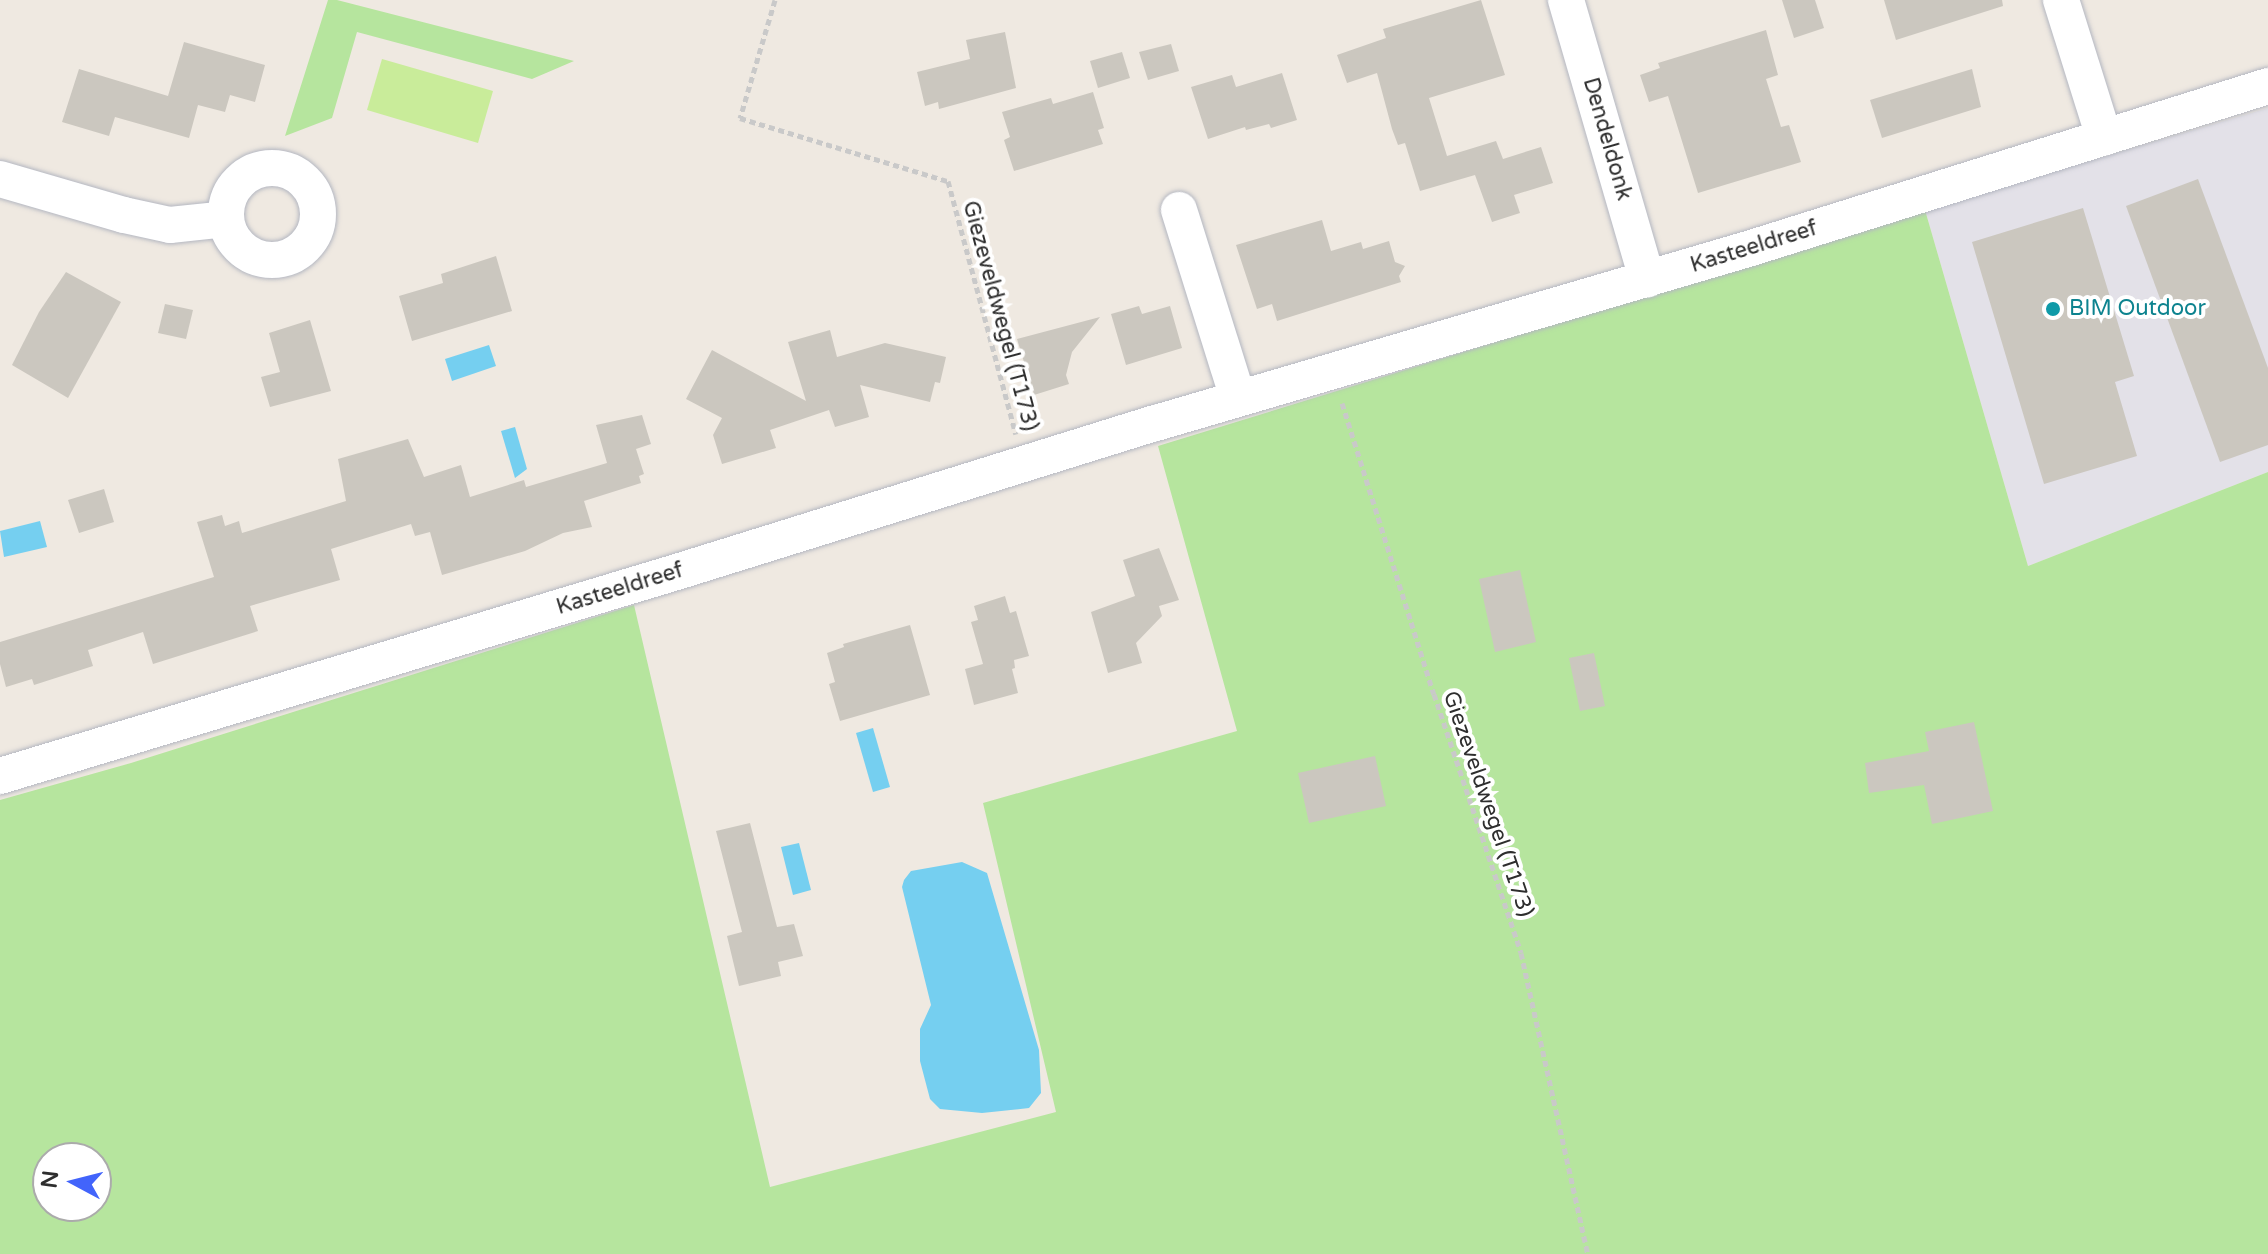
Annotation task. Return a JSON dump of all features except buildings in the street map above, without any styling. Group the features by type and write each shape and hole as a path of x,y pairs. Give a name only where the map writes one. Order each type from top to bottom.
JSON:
{"street":[{"name":"Dendeldonk","path":"1566,0 1647,279"},
{"path":"2061,0 2104,137"},
{"name":"Kasteeldreef","path":"0,776 683,570 1238,398 1647,279 2268,86"},
{"path":"0,179 170,225 226,219"},
{"path":"1179,210 1238,398"}],"path":[{"name":"Giezeveldwegel (T173)","path":"775,0 740,118 948,181 1023,463"},
{"name":"Giezeveldwegel (T173)","path":"1332,372 1434,694 1521,953 1588,1254"}],"shaded area":[{"path":"2268,108 2268,472 2028,566 1925,210"}],"green space":[{"path":"328,0 574,61 532,79 357,32 332,118 285,136"},
{"path":"382,59 493,91 478,143 367,110"},
{"path":"1925,210 2028,566 2268,472 2268,1254 0,1254 0,800 131,763 634,605 770,1187 1056,1112 983,803 1237,731 1158,446"}],"water":[{"path":"489,345 496,366 452,381 445,359"},
{"path":"515,427 527,469 515,478 501,431"},
{"path":"40,521 47,547 4,557 0,531"},
{"path":"873,728 890,787 873,792 856,733"},
{"path":"799,843 811,890 793,895 781,847"},
{"path":"962,862 987,873 1039,1050 1041,1093 1029,1108 982,1113 940,1109 930,1099 920,1061 920,1029 931,1005 902,887 911,871"}],"place":[{"name":"BIM Outdoor","path":"2053,309"}]}
